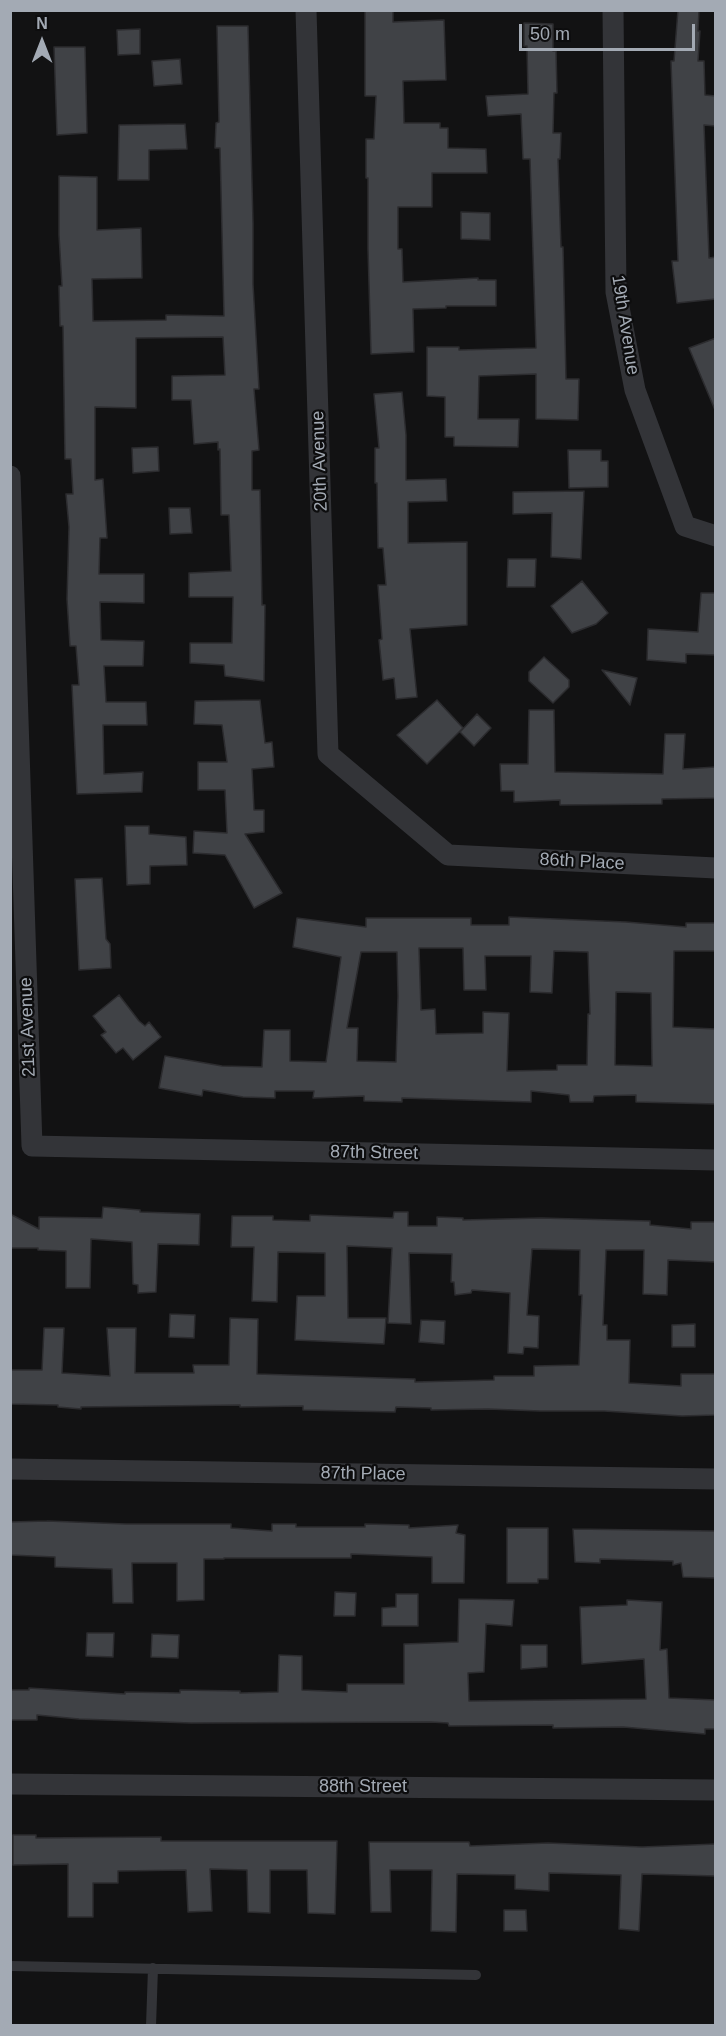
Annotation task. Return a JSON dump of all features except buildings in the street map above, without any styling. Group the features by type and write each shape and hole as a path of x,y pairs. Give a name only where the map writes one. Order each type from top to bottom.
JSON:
{"street":[{"name":"20th Avenue","path":"306,10 328,754 448,855"},
{"name":"19th Avenue","path":"612,10 616,292 635,390 685,526 716,536"},
{"name":"21st Avenue","path":"10,476 32,1146"},
{"name":"86th Place","path":"448,855 716,868"},
{"name":"87th Street","path":"32,1146 716,1160"},
{"name":"87th Place","path":"10,1469 716,1479"},
{"name":"88th Street","path":"10,1784 716,1790"}],"lane":[{"path":"10,1966 476,1975"},
{"path":"151,2025 153,1968"}]}
